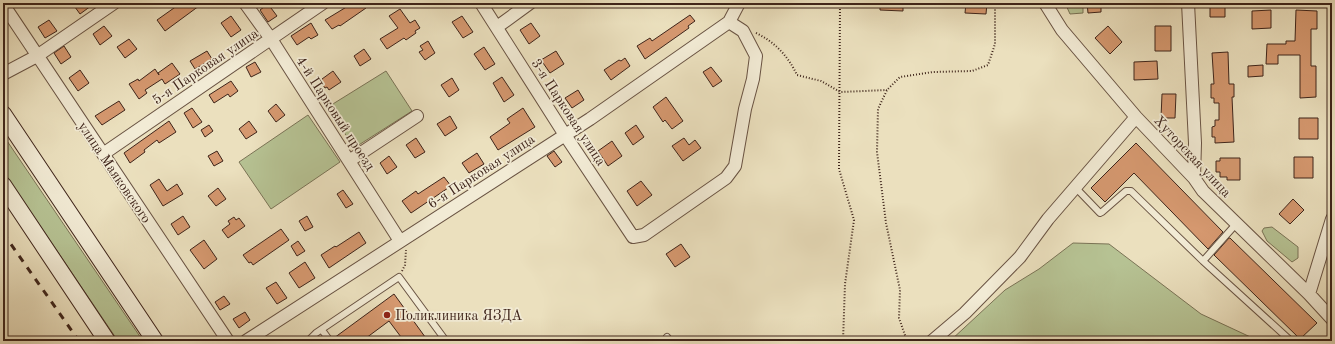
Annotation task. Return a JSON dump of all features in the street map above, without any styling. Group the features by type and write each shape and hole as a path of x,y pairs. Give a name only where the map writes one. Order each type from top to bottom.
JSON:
{"main road":[{"path":"3,114 155,341"},
{"path":"3,185 107,341"}],"street":[{"path":"3,74 37,56 114,3"},
{"name":"4-й Парковый проезд","path":"245,3 271,39 400,241"},
{"name":"5-я Парковая улица","path":"103,154 323,3"},
{"name":"3-я Парковая улица","path":"481,3 565,135 633,237 644,235 726,178 735,166 756,56 743,31"},
{"path":"497,27 530,3"},
{"path":"739,3 729,22 743,31"},
{"name":"Хуторская улица","path":"1045,3 1062,30 1136,117 1194,178 1203,191 1309,294 1332,319"},
{"path":"1188,3 1195,143 1194,178"},
{"name":"улица Маяковского","path":"3,4 228,341"},
{"name":"6-я Парковая улица","path":"246,341 565,135 729,22"},
{"path":"349,161 417,116"},
{"path":"932,341 965,313 1020,257 1048,219 1136,117"},
{"path":"1309,294 1332,219"}],"lane":[{"path":"1075,187 1100,213 1126,191 1131,191 1203,261 1290,341"},
{"path":"1203,261 1237,223"},
{"path":"308,341 399,277 446,341"},
{"path":"322,330 330,341"}],"path":[{"path":"840,3 840,169 854,220 845,284 843,341"},
{"path":"907,341 898,318 900,290 886,223 877,152 878,109 887,90 900,77 933,72 972,71 988,65 995,44 995,3"},
{"path":"743,31 756,33 776,45 792,64 797,75 821,81 840,92 887,90"},
{"path":"399,277 405,265 406,251 400,241"}],"green space":[{"path":"1065,3 1083,3 1083,13 1070,14"},
{"path":"386,71 412,111 354,148 328,107"},
{"path":"308,115 340,162 271,209 239,162"},
{"path":"3,135 143,341 118,341 3,171"},
{"path":"1272,227 1298,247 1298,258 1292,262 1267,241 1262,231 1264,228"},
{"path":"1073,243 1109,244 1201,314 1259,341 950,341 1005,290 1039,269"}],"building":[{"path":"72,3 95,3 80,14"},
{"path":"181,3 203,3 165,31 157,20"},
{"path":"353,3 363,3 366,8 340,26 339,25 332,29 325,20"},
{"path":"880,3 903,3 903,11 880,10"},
{"path":"966,3 987,3 986,14 965,13"},
{"path":"1087,3 1101,3 1101,12 1088,13"},
{"path":"1210,3 1225,3 1225,17 1210,17"},
{"path":"268,4 277,16 268,22 260,10"},
{"path":"400,9 410,23 415,20 420,28 406,40 404,38 387,49 380,39 398,28 389,16"},
{"path":"1271,10 1271,28 1252,29 1252,11"},
{"path":"1296,10 1317,11 1317,29 1311,29 1311,66 1316,66 1316,97 1300,98 1300,55 1278,55 1278,64 1266,64 1267,44 1286,44 1286,41 1295,41"},
{"path":"690,15 695,21 688,26 689,28 645,59 637,46 650,38 652,41"},
{"path":"231,16 241,30 231,37 221,23"},
{"path":"462,16 473,32 463,38 452,22"},
{"path":"49,20 57,31 45,38 38,27"},
{"path":"311,23 318,35 311,39 309,37 297,45 291,36"},
{"path":"531,23 540,36 529,44 520,30"},
{"path":"104,26 112,36 100,45 93,34"},
{"path":"1108,26 1122,42 1110,54 1095,38"},
{"path":"1155,26 1171,26 1171,51 1155,51"},
{"path":"129,39 137,49 125,58 117,47"},
{"path":"428,41 435,53 425,60 419,52 423,50 420,46"},
{"path":"64,46 71,57 61,64 54,53"},
{"path":"484,47 495,64 485,70 474,54"},
{"path":"364,49 371,59 360,66 354,56"},
{"path":"207,51 212,59 195,69 190,61"},
{"path":"556,51 564,64 550,73 541,60"},
{"path":"1228,52 1229,84 1234,84 1234,97 1232,97 1234,142 1215,143 1215,137 1212,137 1212,127 1215,126 1215,120 1219,120 1219,103 1214,103 1214,98 1211,98 1211,84 1214,84 1212,53"},
{"path":"625,58 630,66 611,80 604,70 619,60 621,61"},
{"path":"1157,61 1158,79 1134,80 1134,62"},
{"path":"255,62 261,72 251,77 246,67"},
{"path":"172,63 180,74 165,84 162,79 145,90 147,93 139,99 129,84 138,79 139,81 155,69 159,75 158,73"},
{"path":"1263,65 1263,76 1248,77 1248,66"},
{"path":"711,67 722,81 713,87 703,72"},
{"path":"80,70 89,83 78,91 69,78"},
{"path":"333,71 341,82 329,90 327,87 325,88 320,81"},
{"path":"502,77 514,95 504,102 493,83"},
{"path":"452,78 459,90 449,97 441,85"},
{"path":"231,81 238,91 230,97 228,94 214,103 209,95"},
{"path":"578,90 584,100 572,108 565,98"},
{"path":"1162,94 1176,94 1175,118 1161,118"},
{"path":"666,97 683,121 672,129 665,120 663,122 653,107"},
{"path":"119,101 125,110 102,125 95,116"},
{"path":"276,104 285,115 276,122 268,111"},
{"path":"192,108 202,122 193,128 184,113"},
{"path":"523,108 535,127 498,150 490,137 510,123 507,119"},
{"path":"450,116 457,128 445,136 437,124"},
{"path":"1299,118 1318,118 1318,139 1299,139"},
{"path":"169,121 176,132 159,143 157,140 144,150 145,152 130,163 124,153"},
{"path":"249,121 257,132 246,139 239,129"},
{"path":"209,125 213,131 205,137 201,130"},
{"path":"636,125 644,137 633,145 625,133"},
{"path":"416,138 425,152 415,158 406,145"},
{"path":"684,138 689,145 695,140 701,148 683,161 672,146"},
{"path":"612,141 622,156 608,166 598,151"},
{"path":"1136,143 1223,232 1208,249 1134,173 1105,202 1091,188"},
{"path":"217,151 223,161 214,166 208,156"},
{"path":"554,151 562,162 555,167 547,156"},
{"path":"477,153 484,164 469,173 462,163"},
{"path":"389,156 397,167 387,174 380,163"},
{"path":"1294,157 1313,157 1313,178 1294,178"},
{"path":"1220,158 1240,158 1240,180 1227,180 1227,177 1220,177 1220,172 1216,172 1216,161 1220,161"},
{"path":"444,177 451,186 411,213 402,201 416,191 418,194"},
{"path":"159,179 167,191 177,184 183,194 163,206 150,185"},
{"path":"641,181 652,195 637,206 627,191"},
{"path":"218,188 226,199 216,206 208,196"},
{"path":"343,190 353,204 346,208 337,194"},
{"path":"1293,199 1304,210 1290,224 1279,214"},
{"path":"183,216 190,227 178,235 171,224"},
{"path":"307,216 313,227 305,231 299,221"},
{"path":"234,217 236,220 239,218 245,226 228,238 222,230 230,224 228,221"},
{"path":"281,229 289,240 253,265 251,262 249,263 243,255"},
{"path":"359,232 366,243 329,268 321,255"},
{"path":"1229,238 1317,323 1300,339 1214,255"},
{"path":"204,240 217,259 204,269 190,250"},
{"path":"298,241 305,251 297,256 291,246"},
{"path":"681,244 690,257 675,267 666,254"},
{"path":"305,262 315,278 299,288 289,273"},
{"path":"276,282 287,298 277,304 266,288"},
{"name":"Поликлиника ЯЗДА","path":"394,294 428,341 404,341 389,321 362,341 334,341 334,338"},
{"path":"224,296 230,304 220,310 215,302"},
{"path":"245,312 250,320 239,328 233,319"}],"railway":[{"path":"3,233 79,341"}],"place":[{"name":"Поликлиника ЯЗДА","path":"387,315"}]}
